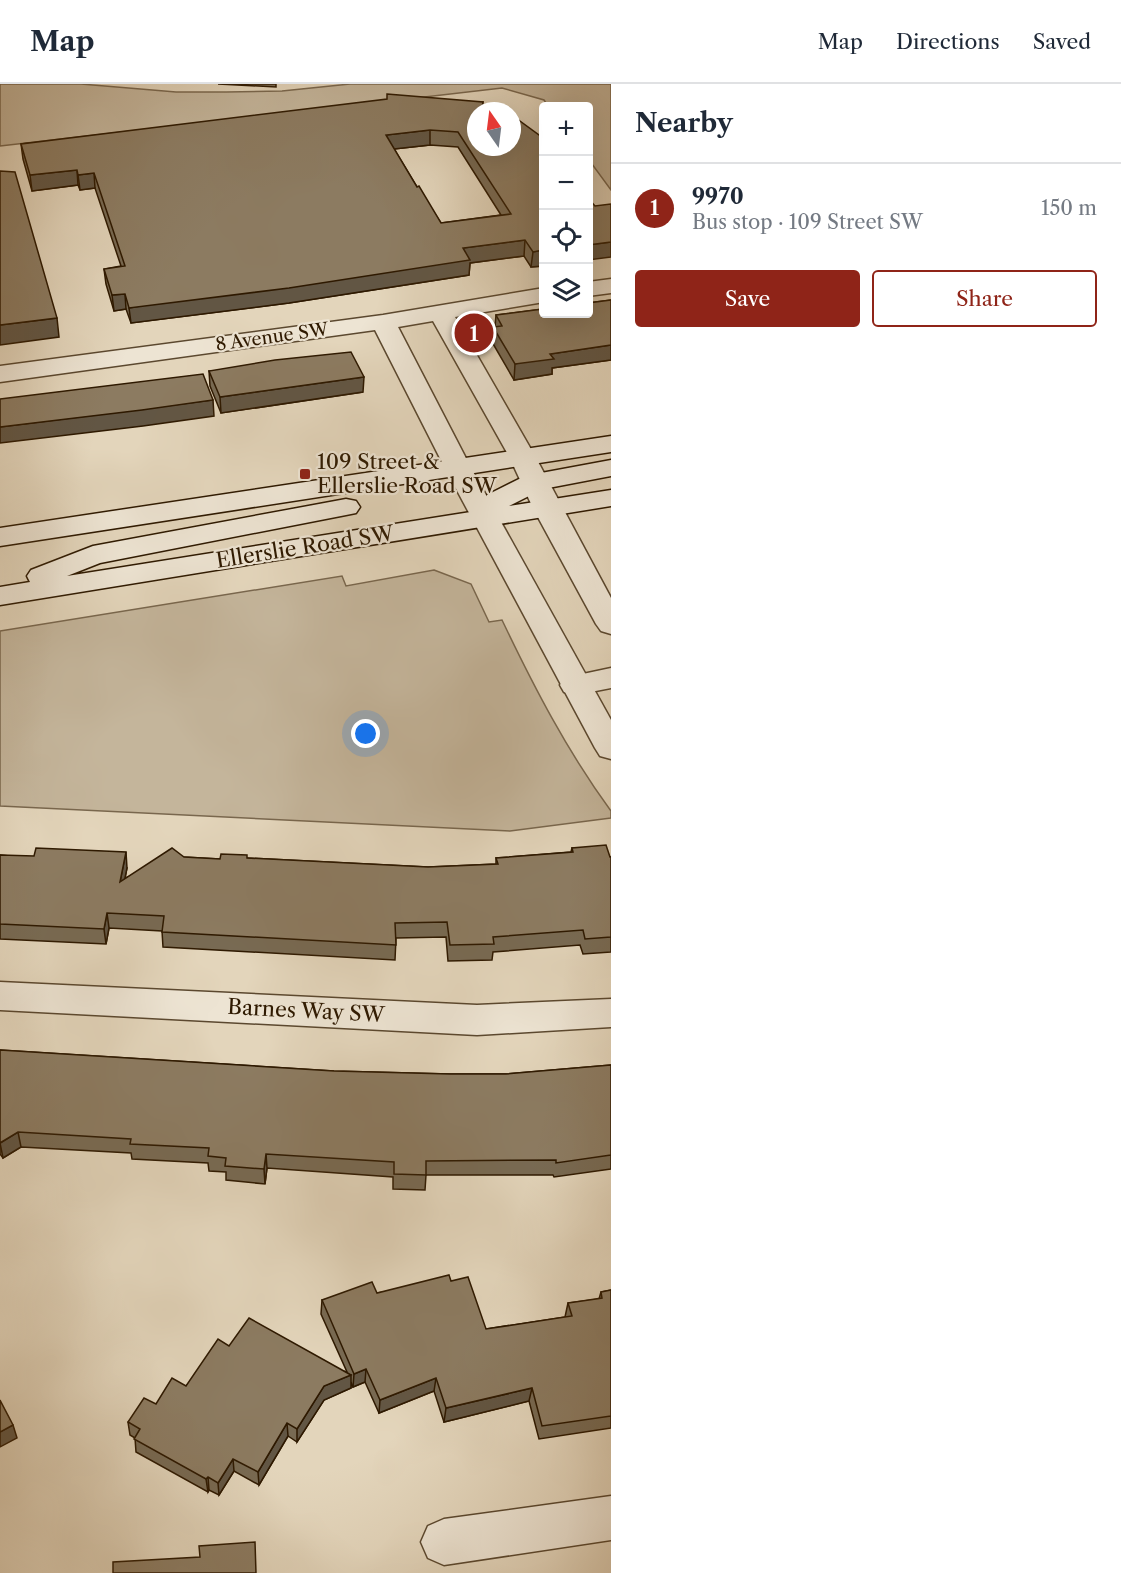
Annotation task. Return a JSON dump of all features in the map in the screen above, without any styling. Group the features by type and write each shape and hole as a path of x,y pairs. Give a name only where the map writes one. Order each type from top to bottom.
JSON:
{"street":[{"path":"593,288 611,286"},
{"name":"8 Avenue SW","path":"0,374 383,322 539,296"},
{"path":"440,312 529,470 547,508 611,624"},
{"path":"383,322 463,476 611,748"},
{"path":"487,518 497,501 529,470 611,444"},
{"path":"0,537 463,476 529,470 611,468"},
{"path":"0,595 93,555 463,476"},
{"name":"Ellerslie Road SW","path":"0,595 611,498"},
{"path":"575,685 611,678"},
{"name":"Barnes Way SW","path":"0,996 477,1020 611,1013"},
{"path":"444,1542 611,1518"}],"shaded area":[{"path":"0,84 81,84 176,92 226,92 282,91 350,84 611,84 611,190 593,165 593,102 545,102 502,88 0,146"},
{"path":"434,570 471,584 489,622 502,620 552,718 611,811 611,818 510,831 0,806 0,631 342,576 346,586"}],"building":[{"path":"387,94 483,102 467,102 467,146 458,132 430,130 386,135 441,223 511,214 474,156 521,156 521,122 539,135 539,251 533,252 525,240 463,248 470,260 289,288 129,308 125,294 112,295 104,269 125,266 94,173 78,175 77,170 30,175 21,144 387,99"},
{"path":"0,171 15,172 57,318 0,325"},
{"path":"593,204 595,206 611,204 611,242 593,244"},
{"path":"611,300 611,345 550,354 554,359 515,364 493,327 502,326 496,315 539,310 539,318 593,318 593,302"},
{"path":"351,352 364,377 220,397 209,371 275,360"},
{"path":"203,374 213,400 0,427 0,399"},
{"path":"606,845 611,857 611,937 585,939 583,930 493,937 494,944 450,945 447,922 395,923 396,945 162,932 164,916 107,913 104,929 0,924 0,855 34,856 36,848 126,852 120,882 172,848 184,857 220,859 221,854 247,855 247,858 428,867 498,864 496,858 573,852 572,848"},
{"path":"0,1050 334,1071 450,1074 506,1074 611,1065 611,1155 556,1163 556,1160 426,1161 426,1175 394,1174 394,1162 266,1154 264,1169 225,1166 226,1158 208,1156 209,1148 130,1144 131,1139 18,1132 0,1143"},
{"path":"449,1275 451,1281 468,1277 486,1329 572,1316 568,1303 602,1298 601,1292 611,1290 611,1416 542,1426 532,1388 446,1408 436,1378 380,1400 366,1369 354,1374 322,1300 372,1282 377,1293"},
{"path":"249,1318 351,1375 324,1386 297,1429 287,1423 258,1472 233,1459 218,1483 208,1477 206,1479 134,1439 140,1429 128,1422 144,1398 156,1404 172,1378 186,1386 218,1339 229,1346"},
{"path":"0,1400 13,1425 0,1432"},
{"path":"255,1542 256,1573 113,1573 113,1562 200,1557 199,1546"}],"place":[{"name":"9970","path":"474,333"},
{"name":"109 Street & Ellerslie Road SW","path":"305,474"}]}
